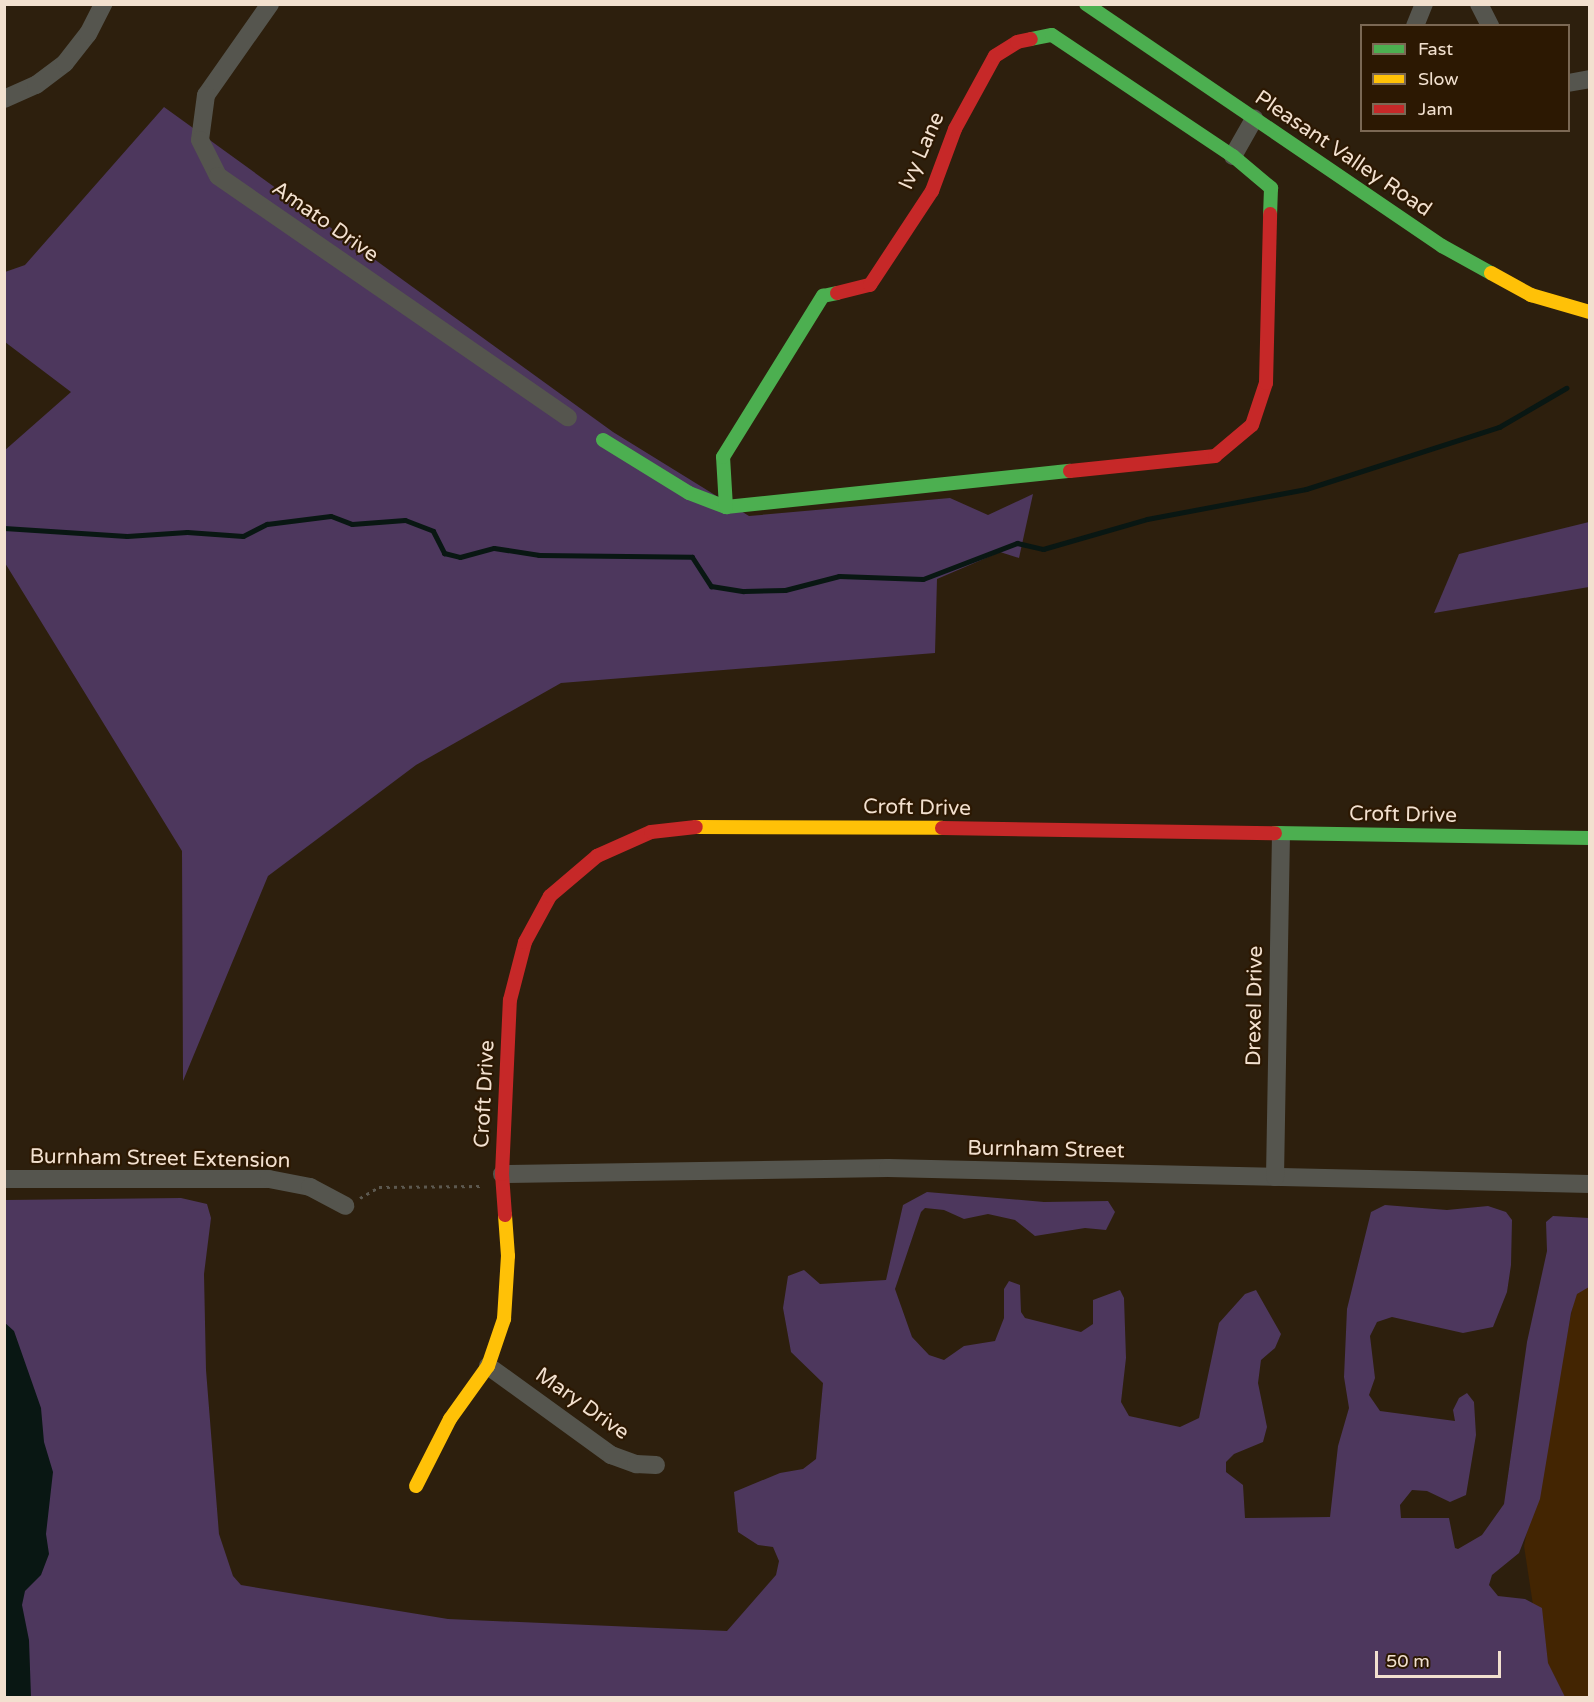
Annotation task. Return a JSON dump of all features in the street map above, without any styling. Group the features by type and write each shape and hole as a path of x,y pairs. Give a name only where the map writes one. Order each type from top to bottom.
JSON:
{"street":[{"path":"4,99 36,85 64,63 88,34 103,4"},
{"name":"Amato Drive","path":"270,4 206,95 200,140 218,176 567,417"},
{"name":"Pleasant Valley Road","path":"1086,4 1254,119 1497,279 1566,307 1590,312"},
{"path":"1416,24 1424,4"},
{"path":"1479,4 1489,24"},
{"name":"Ivy Lane","path":"603,440 689,493 726,507 1215,456 1252,425 1266,383 1271,188 1233,156 1052,35 1017,42 995,56 955,129 932,191 870,285 823,296 723,457 726,507"},
{"path":"1570,83 1590,79"},
{"path":"1233,156 1254,119"},
{"name":"Croft Drive","path":"416,1486 450,1419 488,1366 504,1319 508,1288 502,1174 510,1000 525,942 550,896 597,856 651,832 719,825 1590,838"},
{"name":"Drexel Drive","path":"1275,1178 1281,835"},
{"name":"Burnham Street","path":"502,1174 888,1168 1590,1184"},
{"name":"Burnham Street Extension","path":"4,1179 269,1179 310,1186 345,1206"},
{"name":"Mary Drive","path":"488,1366 612,1455 636,1464 656,1465"}],"path":[{"path":"345,1206 380,1187 490,1186 502,1174"}],"shaded area":[{"path":"164,107 613,432 749,516 950,498 988,515 1033,494 1019,558 1000,552 937,579 935,653 561,683 416,765 268,876 183,1081 182,851 5,563 4,451 71,392 5,342 5,272 25,265"},
{"path":"1589,522 1589,587 1434,613 1459,554"},
{"path":"927,1192 1044,1202 1108,1201 1115,1212 1106,1230 1085,1228 1035,1236 1015,1220 988,1214 964,1219 944,1210 925,1208 921,1212 895,1289 912,1337 929,1355 944,1360 964,1346 995,1341 1004,1318 1004,1289 1009,1281 1020,1285 1021,1312 1025,1318 1081,1332 1093,1324 1093,1300 1120,1290 1124,1298 1126,1358 1121,1402 1129,1416 1180,1427 1199,1418 1219,1323 1245,1294 1256,1290 1281,1334 1275,1348 1261,1360 1258,1383 1267,1427 1263,1442 1234,1454 1226,1462 1226,1472 1243,1485 1245,1518 1330,1517 1338,1446 1349,1408 1344,1377 1347,1309 1371,1212 1385,1205 1447,1210 1488,1206 1506,1212 1512,1220 1511,1265 1507,1292 1493,1327 1463,1333 1392,1317 1377,1322 1370,1336 1375,1378 1369,1395 1380,1411 1455,1421 1453,1410 1459,1398 1467,1393 1474,1402 1476,1435 1466,1495 1450,1502 1427,1491 1412,1490 1400,1505 1401,1518 1449,1518 1455,1548 1458,1549 1482,1535 1504,1504 1527,1342 1547,1251 1546,1222 1553,1216 1589,1218 1589,1287 1577,1294 1571,1313 1540,1499 1519,1553 1492,1575 1489,1585 1498,1596 1525,1599 1542,1608 1548,1663 1565,1697 5,1698 5,1200 181,1198 207,1204 211,1218 204,1274 206,1370 219,1534 233,1576 241,1585 448,1619 727,1631 776,1575 779,1561 773,1547 758,1545 738,1532 734,1492 780,1473 803,1469 816,1459 823,1383 791,1352 783,1308 788,1276 804,1270 820,1284 886,1280 903,1205"},
{"path":"1577,1285 1589,1285 1589,1697 1547,1697 1524,1546"},
{"path":"4,1322 14,1331 41,1408 44,1442 53,1472 46,1534 49,1554 41,1575 25,1591 22,1605 29,1640 31,1697 5,1697"}],"waterway":[{"path":"4,528 127,536 187,532 243,536 267,524 331,516 352,524 405,520 433,531 444,553 460,557 494,548 539,555 692,557 711,586 744,591 785,590 839,576 923,579 1017,543 1043,549 1147,519 1306,489 1499,427 1566,388"}],"traffic: fast":[{"path":"1086,4 1442,246 1491,273"},
{"path":"1031,39 1052,35 1233,156 1271,188 1270,214"},
{"path":"726,507 723,457 823,296 837,293"},
{"path":"603,440 689,493 726,507 1070,471"},
{"path":"1275,833 1590,838"}],"traffic: slow":[{"path":"1491,273 1531,295 1590,312"},
{"path":"696,827 942,828"},
{"path":"416,1486 450,1419 488,1366 504,1319 508,1256 505,1215"}],"traffic: jam":[{"path":"837,293 870,285 932,191 955,129 995,56 1017,42 1031,39"},
{"path":"1070,471 1215,456 1252,425 1266,383 1270,214"},
{"path":"505,1215 502,1174 510,1000 525,942 550,896 597,856 651,832 696,827"},
{"path":"942,828 1275,833"}]}
